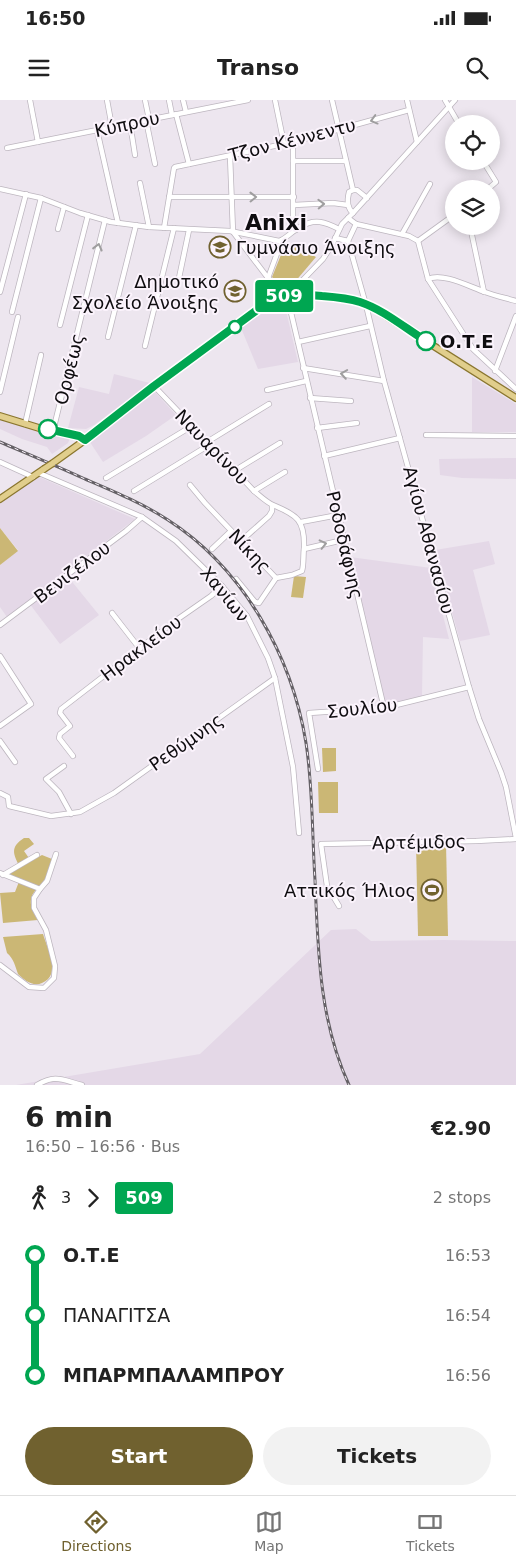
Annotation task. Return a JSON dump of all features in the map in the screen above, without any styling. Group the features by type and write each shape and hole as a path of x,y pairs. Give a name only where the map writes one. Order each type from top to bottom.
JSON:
{"main road":[{"path":"0,499 85,440 257,310 288,293 338,298 366,305 384,314 516,398"},
{"path":"0,416 25,424 79,436 85,440"}],"street":[{"path":"30,100 38,142"},
{"path":"107,100 112,127"},
{"path":"145,100 155,164"},
{"path":"169,100 190,164"},
{"path":"183,100 186,112"},
{"path":"213,100 214,107"},
{"name":"Κύπρου","path":"6,148 248,100"},
{"path":"275,100 284,144"},
{"path":"332,100 353,190"},
{"path":"407,100 417,142"},
{"path":"445,100 453,115"},
{"path":"230,156 233,232 268,278 288,293 321,262 342,224 455,100"},
{"name":"Τζον Κέννεντυ","path":"169,197 175,167 293,142 409,110"},
{"path":"130,124 135,155"},
{"path":"97,130 118,223"},
{"path":"293,142 294,224 296,230"},
{"path":"293,161 346,161"},
{"path":"140,182 149,227"},
{"path":"402,234 430,184"},
{"path":"0,189 41,198 105,220 136,226 233,232 275,241 282,240 305,224 320,221 339,229"},
{"path":"353,213 348,206 348,194 353,190 358,190 367,198"},
{"path":"0,292 26,194"},
{"path":"164,228 169,197 294,196"},
{"path":"12,312 41,198"},
{"path":"294,205 333,204 348,206"},
{"path":"58,229 64,207"},
{"path":"60,325 88,215"},
{"path":"348,218 356,224 402,234 418,241 428,279 473,349 516,389"},
{"name":"Ορφέως","path":"53,431 105,220"},
{"path":"418,241 445,222"},
{"path":"335,238 348,241 356,224"},
{"path":"108,337 136,226"},
{"path":"145,346 174,228"},
{"path":"179,278 189,230"},
{"path":"472,235 484,292"},
{"path":"268,278 282,240"},
{"name":"Αγίου Αθανασίου","path":"348,241 384,381 469,687 479,719 504,780 516,838"},
{"path":"428,279 432,277 458,282 516,301"},
{"path":"296,294 296,288 301,281"},
{"name":"Ροδοδάφνης","path":"288,293 303,368 384,708"},
{"path":"495,371 516,316"},
{"path":"0,392 18,317"},
{"path":"298,342 370,326"},
{"path":"25,424 41,355"},
{"path":"303,368 384,381"},
{"path":"267,390 306,380"},
{"name":"Ναυαρίνου","path":"154,386 234,471 254,491 272,505"},
{"path":"310,398 351,401"},
{"path":"134,491 269,404"},
{"path":"317,428 358,423"},
{"path":"106,478 192,426"},
{"path":"426,435 516,436"},
{"path":"324,456 400,438"},
{"path":"234,471 280,444"},
{"path":"0,462 33,477"},
{"name":"Χανίων","path":"42,471 142,517 176,541 222,586 247,616 268,658 275,678 293,767 299,833"},
{"path":"254,491 285,472"},
{"name":"Νίκης","path":"190,485 276,578 302,571 304,549 301,522"},
{"path":"241,541 270,516 272,505 295,516 301,522 338,515"},
{"name":"Βενιζέλου","path":"0,625 103,549 142,517"},
{"path":"212,549 231,531"},
{"path":"304,549 343,540"},
{"path":"236,579 255,602 259,603 276,578"},
{"name":"Ηρακλείου","path":"73,756 59,738 60,734 70,726 60,711 222,586"},
{"path":"112,613 140,649"},
{"path":"0,656 31,704 0,726"},
{"name":"Ρεθύμνης","path":"71,814 80,812 114,793 275,678"},
{"name":"Σουλίου","path":"318,769 309,713 384,708 469,687"},
{"path":"0,741 16,762"},
{"path":"0,793 8,797 9,806 51,816 71,814 59,792 46,779 64,766"},
{"name":"Αρτέμιδος","path":"339,906 327,886 321,844 476,841 516,838"},
{"path":"0,965 29,987 44,988 54,978 55,966 46,930 34,908 34,898 48,881 56,854"},
{"path":"2,874 37,855"},
{"path":"2,874 40,889"},
{"path":"38,1085 47,1080 57,1078 82,1085"}],"shaded area":[{"path":"289,243 316,257 294,283 288,287 279,284 272,277 285,245"},
{"path":"284,302 298,362 258,369 241,328 264,311"},
{"path":"114,374 150,383 94,425 86,429 68,428 79,387 109,394"},
{"path":"472,377 516,404 516,432 472,432"},
{"path":"154,391 176,415 103,462 88,439"},
{"path":"0,418 65,435 70,438 68,443 52,454 47,447 0,429"},
{"path":"516,458 516,479 462,478 440,475 439,459"},
{"path":"37,476 135,519 65,573 99,615 60,644 29,603 7,617 0,607 0,565 18,550 0,528 0,503"},
{"path":"0,528 18,551 0,565"},
{"path":"489,541 495,564 473,570 490,635 460,641 435,550"},
{"path":"350,557 431,568 449,639 423,637 422,696 385,707"},
{"path":"294,576 306,577 303,598 291,597"},
{"path":"322,748 336,748 336,771 323,772"},
{"path":"318,782 338,782 338,813 319,813"},
{"path":"24,838 29,838 34,844 24,851 31,861 42,855 52,859 46,877 31,898 32,909 38,920 3,923 0,893 15,892 20,879 8,874 20,867 14,851 16,844"},
{"name":"Αττικός Ήλιος","path":"416,843 446,843 448,936 418,936"},
{"path":"356,929 371,941 516,941 516,1085 16,1085 200,1054 331,930"},
{"path":"43,934 52,961 52,968 48,979 42,983 35,984 26,981 18,974 13,960 7,953 3,937"}],"railway":[{"path":"0,442 127,498 168,520 195,540 219,563 241,589 260,617 276,647 289,678 299,710 306,743 311,794 317,932 322,984 331,1035 349,1085"}],"bus line":[{"name":"509","path":"48,429 79,436 85,440 257,310 286,295 318,296 360,302 377,310 426,341"}],"place":[{"name":"Γυμνάσιο Άνοιξης","path":"220,247"},
{"name":"Δημοτικό Σχολείο Άνοιξης","path":"235,291"},
{"name":"Ο.Τ.Ε","path":"426,341"},
{"name":"Αττικός Ήλιος","path":"432,890"}],"district":[{"name":"Anixi","path":"276,222"}]}
